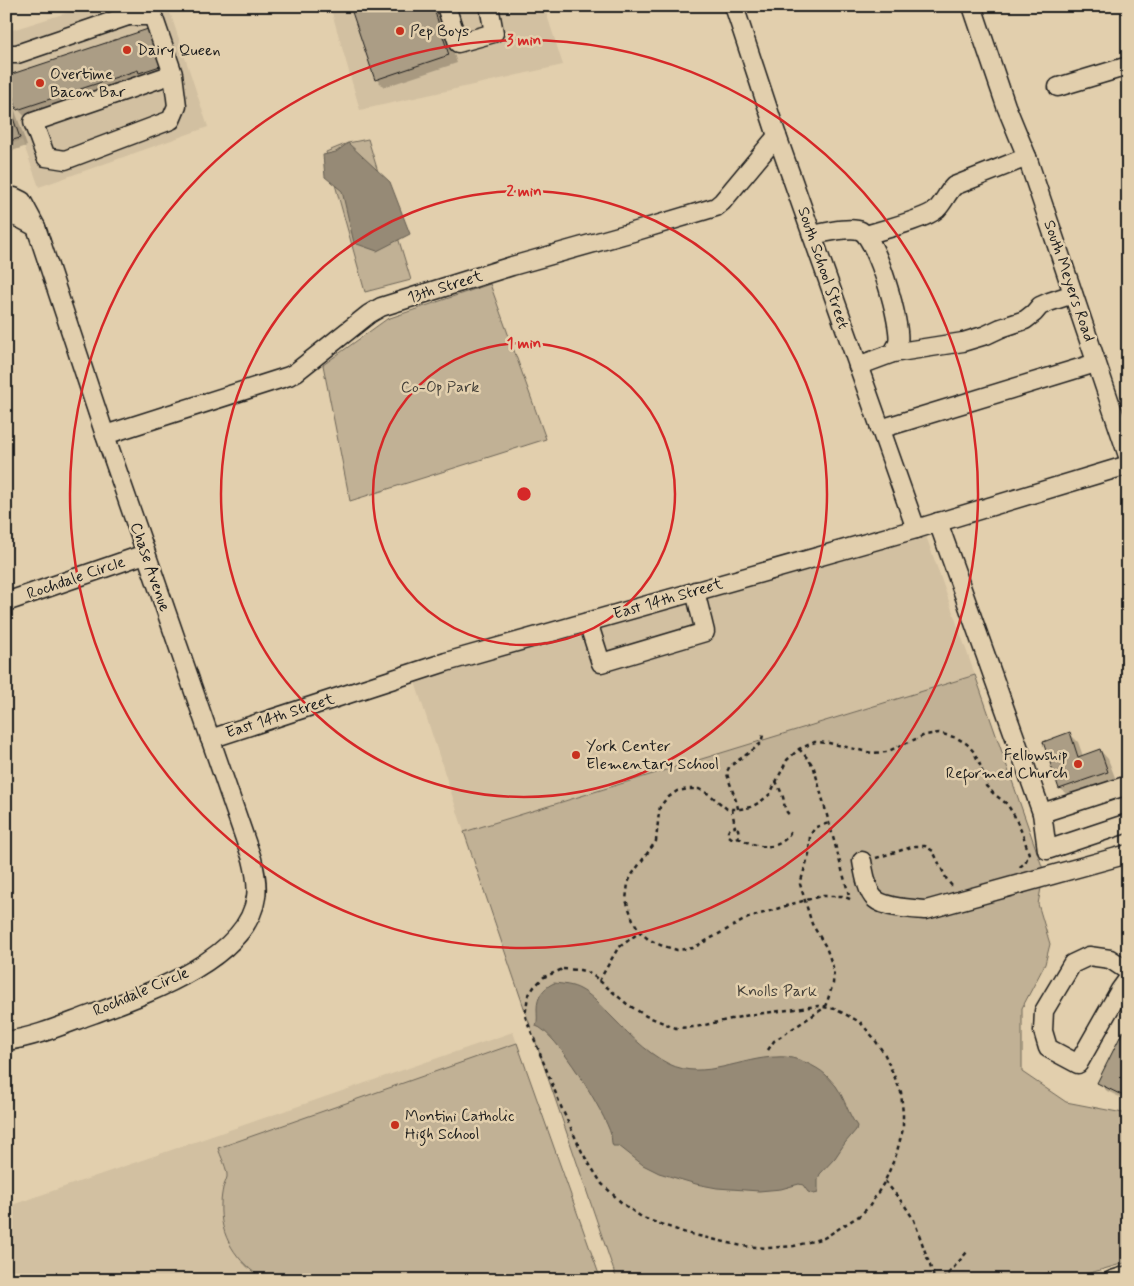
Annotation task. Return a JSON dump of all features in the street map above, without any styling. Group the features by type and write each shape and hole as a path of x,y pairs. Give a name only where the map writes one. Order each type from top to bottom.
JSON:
{"street":[{"path":"446,6 458,43 494,33 489,6"},
{"name":"South School Street","path":"734,6 777,136 916,529"},
{"name":"South Meyers Road","path":"972,6 1006,106 1027,157 1128,456"},
{"path":"6,54 16,54 127,11 153,16 173,74 177,106 172,120 65,160 46,157 33,122 173,74"},
{"path":"1058,87 1128,66"},
{"name":"13th Street","path":"105,435 289,376 368,314 381,307 512,266 716,207 777,136"},
{"path":"866,235 926,216 937,209 948,191 954,186 1027,157"},
{"name":"Chase Avenue","path":"6,201 14,196 22,202 36,227 145,554 252,859 257,887 253,908"},
{"path":"6,210 8,214 36,227"},
{"path":"812,235 850,229 860,230 866,235 888,284 896,315 898,342 892,353"},
{"path":"858,366 892,353 963,342 986,335 1025,320 1040,306 1048,302 1073,294"},
{"path":"880,429 1096,363"},
{"name":"East 14th Street","path":"210,739 446,662 916,529 1128,465"},
{"path":"862,862 870,891 875,899 885,904 926,910 1128,852 1124,824 1047,850 1042,813 938,522"},
{"name":"Rochdale Circle","path":"6,602 145,554"},
{"path":"588,622 601,663 705,632 695,591"},
{"path":"1042,813 1127,789"},
{"name":"Rochdale Circle","path":"6,1041 31,1036 138,998 178,979 215,956 228,944 240,932 253,908"},
{"path":"1128,971 1110,959 1089,956 1072,964 1044,1011 1043,1031 1048,1048 1078,1064 1128,979"},
{"path":"1112,1280 1128,1276"}],"path":[{"path":"800,749 814,768 850,899 842,896 821,896 748,918 692,948 677,950 648,939 640,932 627,906 628,884 631,876 656,841 660,807 666,799 677,791 699,789 709,794 727,809 751,806 770,794 787,760 800,749 815,742 829,743 872,753 886,752 925,735 939,733 957,738 967,744 974,752 981,767 986,786 1007,804 1020,828 1029,854 1025,863 1016,869"},
{"path":"738,809 727,772 730,767 761,743 763,735"},
{"path":"776,781 783,796 786,813 790,815"},
{"path":"732,809 734,827 738,829 738,837"},
{"path":"768,1050 774,1041 824,1008 833,984 834,970 832,962 826,947 812,924 800,884 809,854 810,835 816,827 829,823"},
{"path":"734,827 730,828 729,836 733,839 738,837"},
{"path":"738,837 747,843 764,847 778,844 791,831"},
{"path":"862,862 915,846 925,846 933,851 947,880 952,886 959,887"},
{"path":"599,980 608,968 618,948 640,932"},
{"path":"563,969 580,970 599,980 627,1004 646,1016 676,1028 696,1027 749,1015 818,1006 835,1009 860,1022 885,1055 901,1092 903,1114 903,1129 896,1155 885,1181 869,1208 860,1216 824,1238 794,1246 768,1248 742,1246 686,1232 643,1218 623,1204 602,1184 583,1154 562,1109 525,1016 528,996 534,987 552,973 563,969"},
{"path":"885,1181 914,1220 935,1280"},
{"path":"943,1280 968,1252"}],"shaded area":[{"path":"88,6 168,6 208,127 39,187 22,140 6,146 6,32"},
{"path":"330,6 544,6 563,65 360,110"},
{"path":"348,143 390,182 410,234 377,251 354,243 342,191 325,177 323,155 336,152"},
{"name":"York Center Elementary School","path":"925,533 975,675 464,832 414,679"},
{"path":"554,983 584,991 644,1047 660,1059 682,1069 709,1069 750,1060 781,1057 803,1062 824,1073 839,1091 857,1126 835,1158 820,1174 818,1193 808,1192 803,1185 799,1184 781,1189 759,1191 717,1188 696,1184 659,1173 643,1165 619,1146 613,1146 607,1124 579,1074 555,1042 536,1026 539,997 547,987"},
{"name":"Montini Catholic High School","path":"513,1032 601,1280 6,1280 6,1207"}],"green space":[{"path":"368,139 411,280 365,292 326,152 348,143"},
{"name":"Co-Op Park","path":"490,284 546,439 350,501 323,365 387,319"},
{"name":"Knolls Park","path":"975,675 1044,872 1038,904 1050,944 1045,964 1022,1008 1022,1072 1066,1102 1128,1114 1128,1262 1066,1280 1050,1280 1047,1273 1024,1280 617,1280 464,832"},
{"name":"Montini Catholic High School","path":"517,1043 601,1280 262,1280 245,1265 231,1247 221,1216 221,1200 227,1174 218,1148"}],"building":[{"name":"Pep Boys","path":"350,6 433,6 449,55 375,80"},
{"path":"154,27 166,64 139,73 138,70 17,110 6,76"},
{"path":"6,98 20,138 6,142"},
{"name":"Fellowship Reformed Church","path":"1070,732 1078,757 1100,749 1108,772 1059,789 1043,742"},
{"path":"1123,1031 1128,1033 1128,1098 1097,1083"}],"place":[{"name":"Pep Boys","path":"400,31"},
{"name":"Dairy Queen","path":"127,50"},
{"name":"Overtime Bacon Bar","path":"40,83"},
{"name":"York Center Elementary School","path":"576,755"},
{"name":"Fellowship Reformed Church","path":"1078,764"},
{"name":"Montini Catholic High School","path":"395,1125"}]}
